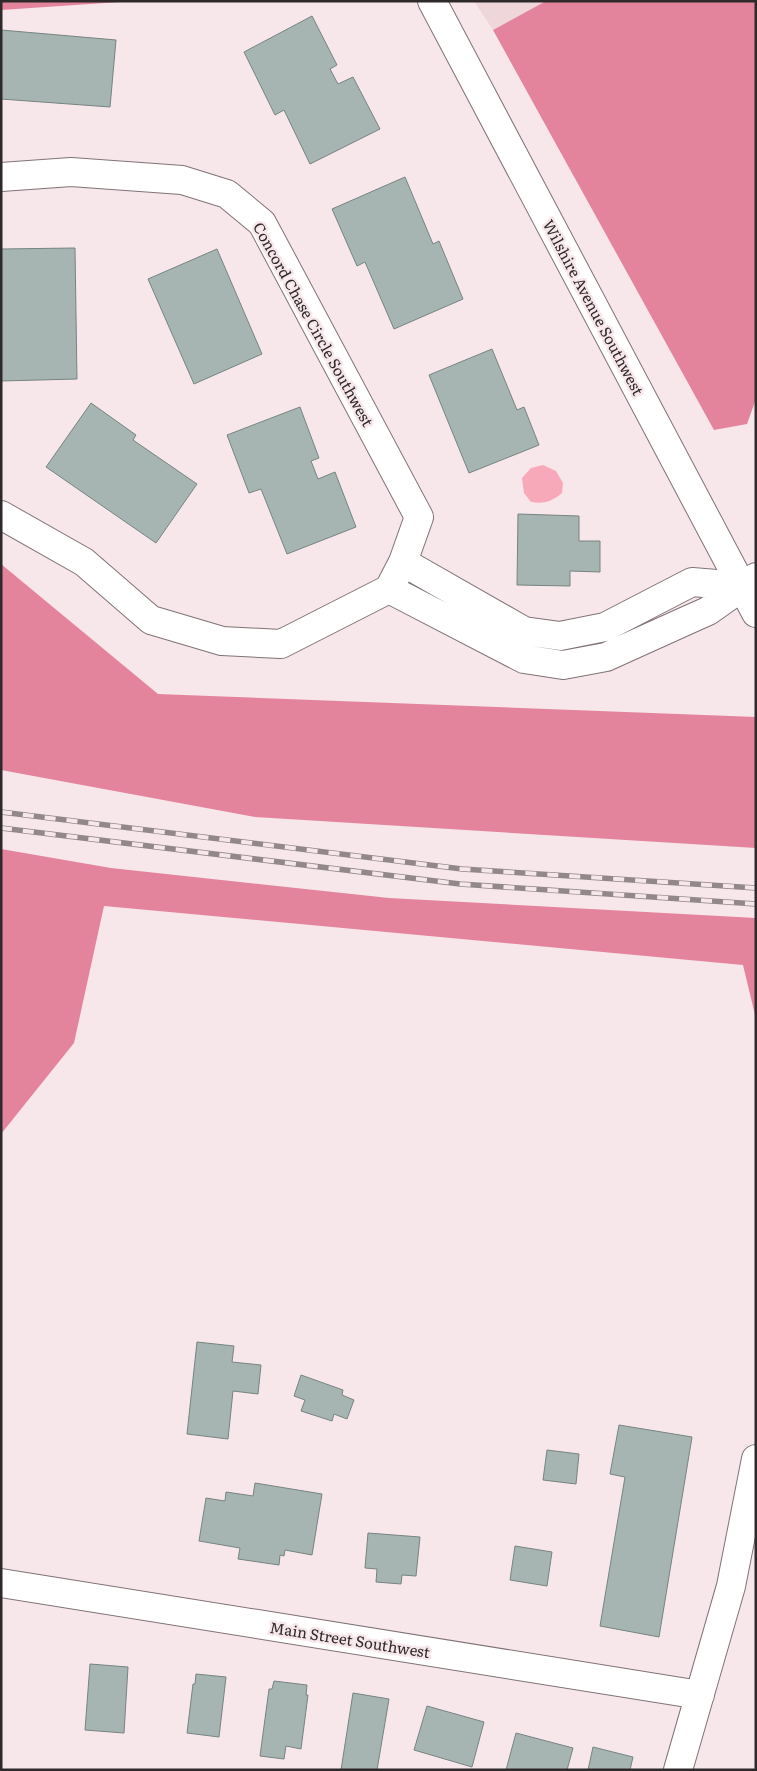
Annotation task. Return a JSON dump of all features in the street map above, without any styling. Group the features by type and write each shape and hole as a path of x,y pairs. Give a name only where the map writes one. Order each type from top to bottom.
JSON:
{"street":[{"name":"Wilshire Avenue Southwest","path":"432,1 749,581 756,613"},
{"name":"Concord Chase Circle Southwest","path":"1,177 72,172 182,180 228,194 262,223 419,517 403,562 389,589"},
{"path":"1,515 84,562 151,620 222,641 281,644 389,589 524,659 563,665 606,657 708,610 749,581"},
{"path":"403,562 524,630 560,636 605,627 692,582 749,581"},
{"path":"678,1770 731,1586 756,1459"},
{"name":"Main Street Southwest","path":"1,1583 700,1695"}],"shaded area":[{"path":"1,1 135,1 1,10"},
{"path":"474,1 546,1 493,30"},
{"path":"546,1 756,1 756,399 747,424 714,430 493,30"},
{"path":"543,465 556,471 563,483 562,493 547,502 531,502 524,493 522,478 531,468"},
{"path":"1,564 158,694 756,717 756,848 255,817 1,770"},
{"path":"1,849 111,868 389,898 756,918 756,1019 743,965 104,906 74,1043 1,1134"}],"building":[{"path":"312,16 337,65 330,69 338,84 353,77 380,129 310,164 284,110 275,115 244,52"},
{"path":"1,30 116,40 110,107 1,99"},
{"path":"405,177 433,244 439,241 463,299 394,329 365,262 357,266 332,209"},
{"path":"75,248 77,379 1,381 1,249"},
{"path":"217,249 262,354 194,384 148,279"},
{"path":"492,349 517,410 524,407 539,445 469,473 429,375"},
{"path":"91,403 136,435 133,440 197,484 156,543 46,467"},
{"path":"300,407 319,458 311,461 318,479 335,472 356,527 287,554 261,489 249,493 227,435"},
{"path":"518,514 579,516 579,541 600,541 600,572 570,571 570,586 517,585"},
{"path":"197,1342 234,1346 232,1362 261,1365 258,1394 233,1391 228,1439 187,1434"},
{"path":"301,1375 343,1390 342,1395 354,1400 347,1419 334,1414 332,1421 301,1411 305,1400 294,1396"},
{"path":"619,1425 692,1437 659,1637 600,1626 625,1477 610,1474"},
{"path":"547,1450 579,1454 576,1484 543,1480"},
{"path":"255,1483 322,1494 312,1555 285,1550 284,1556 280,1555 279,1565 238,1559 240,1548 199,1541 206,1498 225,1501 226,1492 253,1496"},
{"path":"368,1533 420,1537 416,1576 402,1575 401,1584 376,1582 377,1569 365,1568"},
{"path":"515,1546 552,1552 547,1586 510,1580"},
{"path":"90,1664 128,1667 124,1733 85,1730"},
{"path":"196,1674 226,1677 219,1737 187,1733"},
{"path":"274,1681 307,1685 306,1695 308,1695 301,1749 286,1746 284,1759 260,1756 269,1689 272,1689"},
{"path":"353,1693 389,1699 377,1770 341,1770"},
{"path":"427,1706 484,1722 472,1767 414,1750"},
{"path":"516,1733 573,1748 567,1770 506,1770"},
{"path":"593,1747 633,1757 630,1770 588,1770"}],"railway":[{"path":"1,812 462,869 756,888"},
{"path":"1,828 460,884 756,904"}]}
